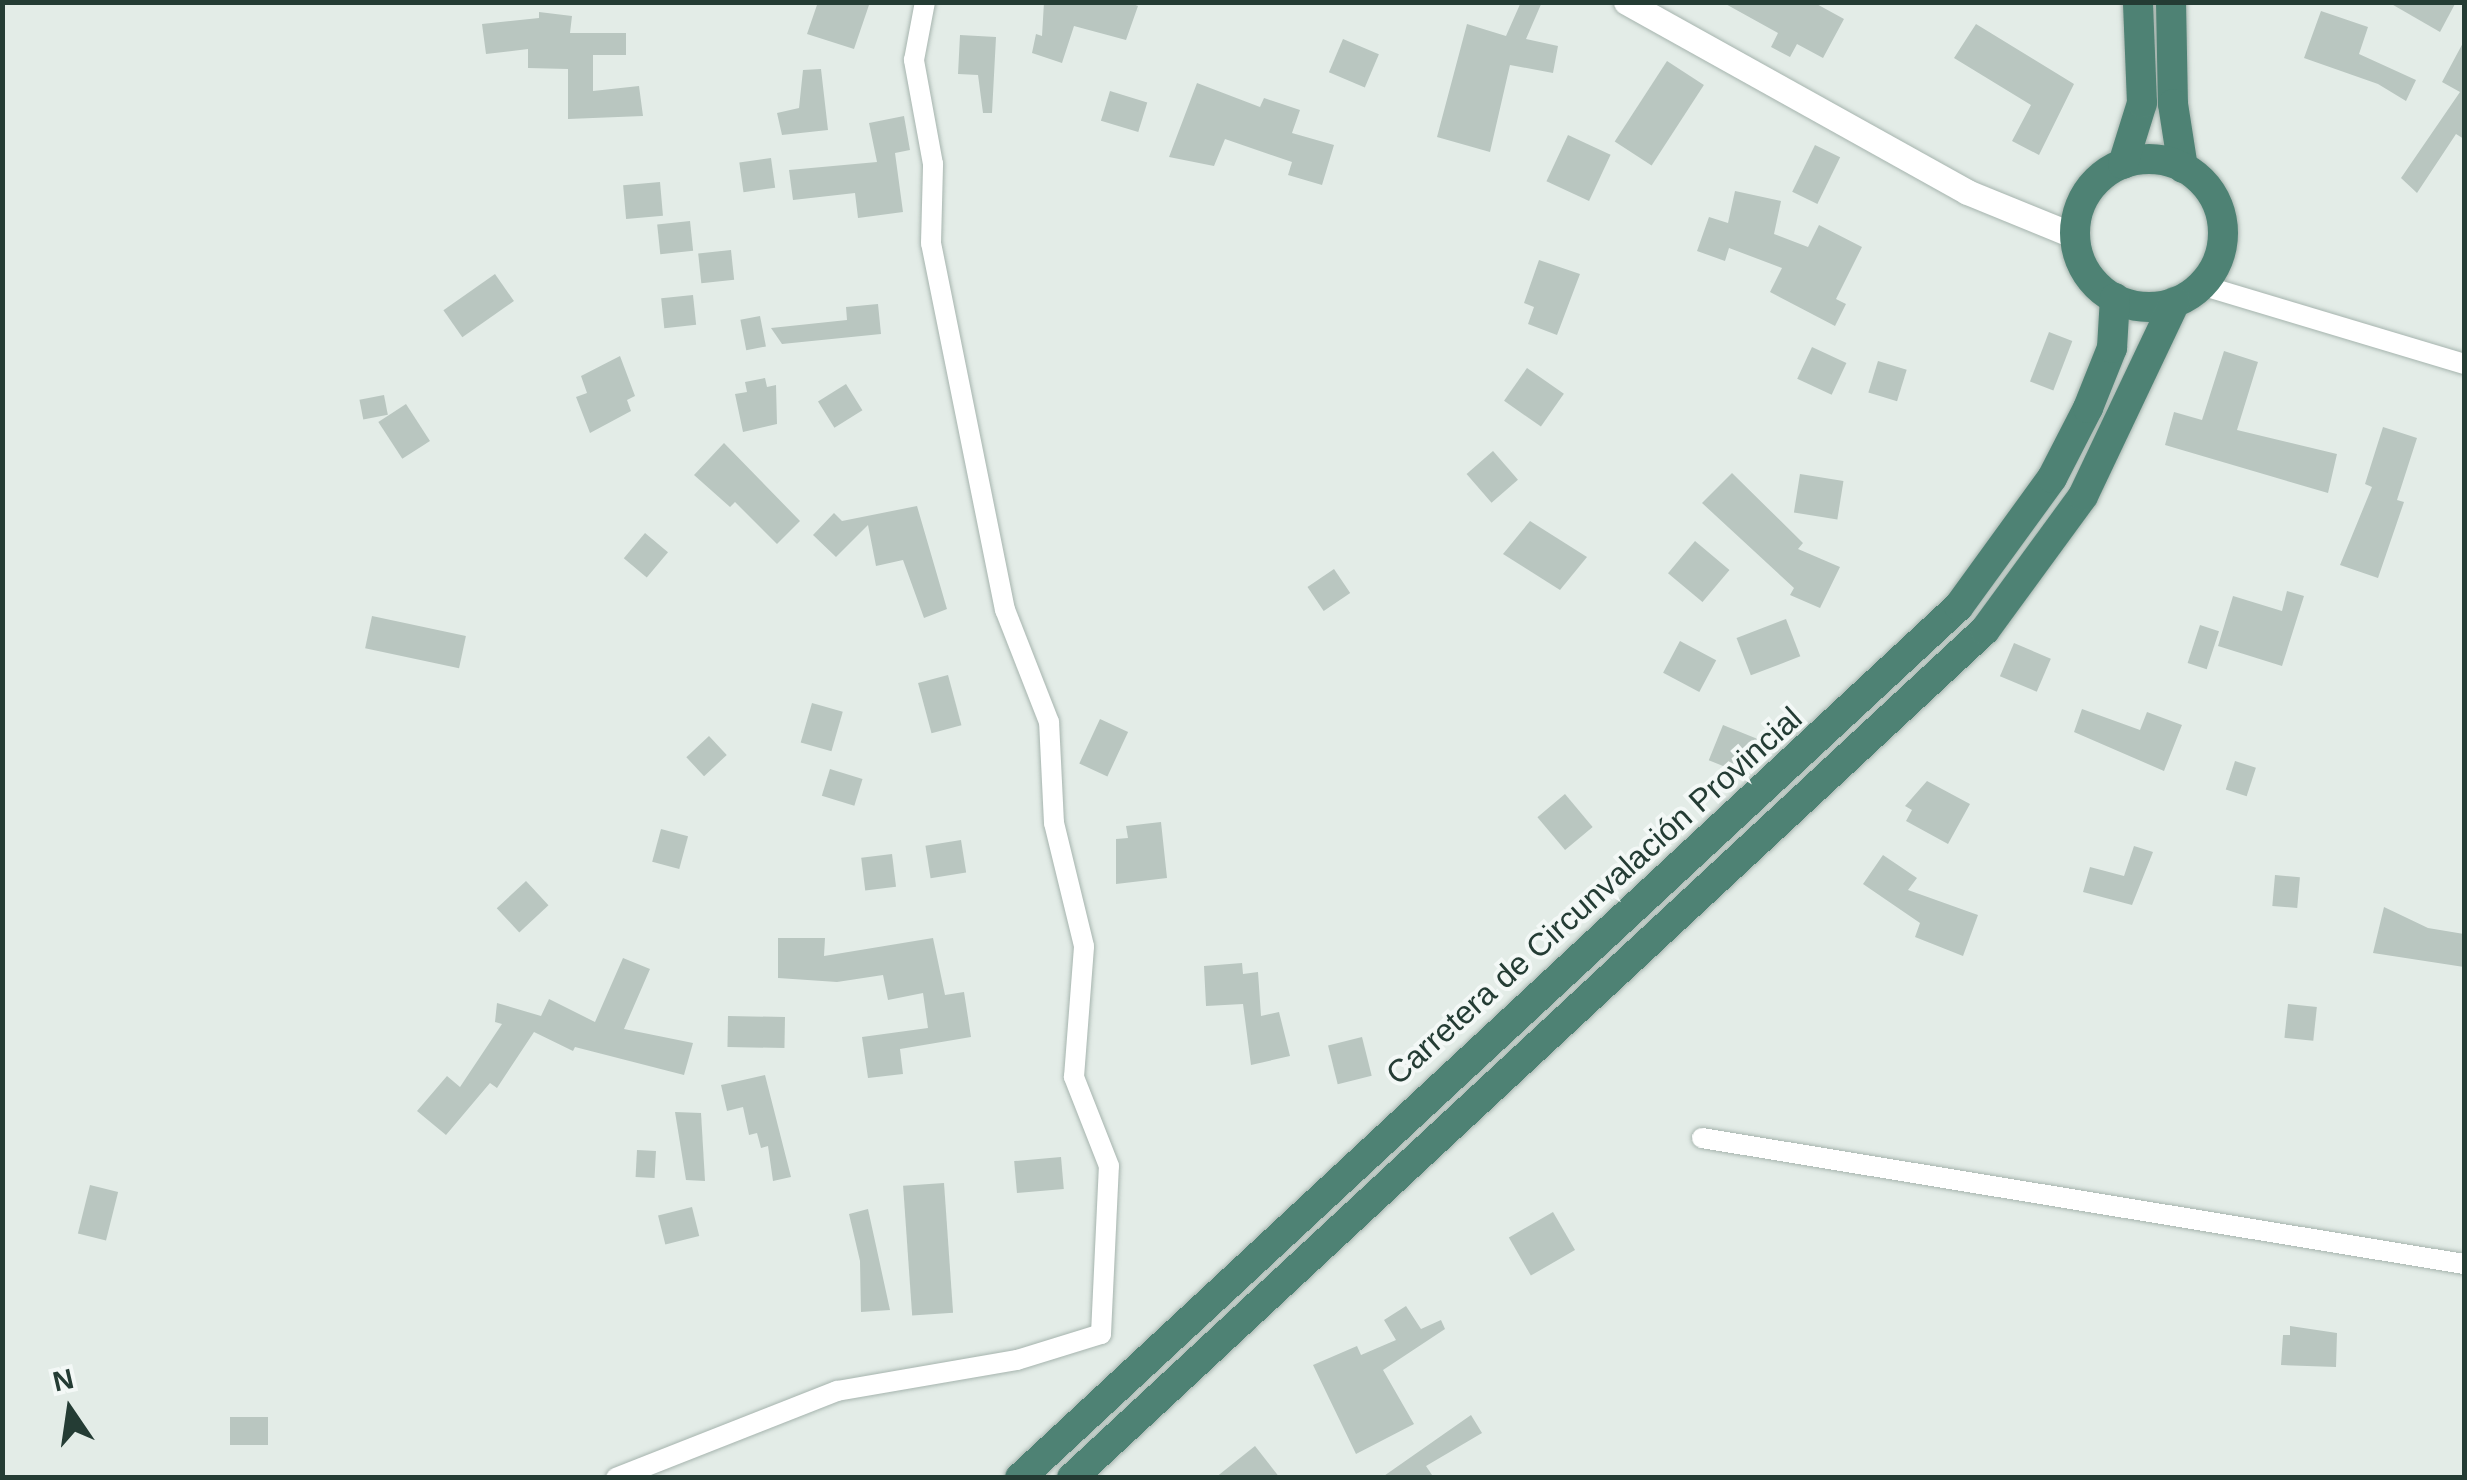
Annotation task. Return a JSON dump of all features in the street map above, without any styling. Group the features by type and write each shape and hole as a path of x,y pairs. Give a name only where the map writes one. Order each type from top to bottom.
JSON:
{"highway":[{"path":"2123,164 2142,103 2138,2"},
{"path":"2172,2 2173,104 2183,168"},
{"path":"1072,1478 1986,630 2083,496 2188,293 2218,260 2223,229 2207,187 2183,168 2153,160 2123,164 2087,192 2075,236 2082,266 2115,298 2144,306 2188,293"},
{"name":"Carretera de Circunvalación Provincial","path":"1020,1478 1959,606 2052,478 2088,408 2112,348 2115,298"}],"street":[{"path":"616,1478 837,1391 1018,1360 1100,1334 1110,1166 1074,1077 1084,946 1054,823 1049,722 1005,610 931,243 933,164 914,60 925,2"},
{"path":"1626,2 1966,192 2075,236"},
{"path":"2188,293 2464,364"},
{"path":"1702,1138 2464,1264"}],"building":[{"path":"818,2 870,2 854,49 807,34"},
{"path":"1044,2 1128,2 1138,6 1126,40 1074,26 1062,63 1032,53 1036,34 1042,36"},
{"path":"1521,2 1542,2 1526,39 1558,46 1553,73 1510,65 1490,152 1437,137 1467,24 1506,36"},
{"path":"1722,2 1813,2 1844,19 1823,58 1797,44 1790,57 1771,47 1778,33"},
{"path":"2388,2 2456,2 2440,32"},
{"path":"2321,11 2368,27 2359,54 2416,80 2406,101 2378,84 2304,58"},
{"path":"539,12 572,16 570,33 626,33 626,55 593,55 593,91 639,86 643,116 568,119 568,69 528,68 528,49 486,54 482,24 539,18"},
{"path":"1976,24 2074,84 2039,155 2012,141 2031,105 1954,58"},
{"path":"960,35 996,37 992,113 983,113 978,75 958,74"},
{"path":"1343,39 1379,54 1365,87 1329,72"},
{"path":"2464,41 2464,139 2456,134 2417,193 2401,178 2460,92 2442,82"},
{"path":"1667,61 1704,85 1652,165 1615,142"},
{"path":"821,69 828,130 782,135 777,113 799,108 803,70"},
{"path":"1197,83 1260,107 1264,98 1300,110 1292,133 1334,145 1322,185 1288,175 1292,162 1225,139 1214,166 1169,157"},
{"path":"1110,91 1147,102 1138,132 1101,121"},
{"path":"904,116 910,150 895,153 903,212 858,218 855,193 793,200 789,170 877,162 869,123"},
{"path":"1568,135 1611,155 1589,201 1546,181"},
{"path":"1815,145 1840,157 1817,204 1792,192"},
{"path":"771,158 775,188 743,192 739,162"},
{"path":"660,182 663,216 626,219 623,185"},
{"path":"1735,191 1781,201 1774,234 1808,247 1819,225 1862,247 1836,299 1846,304 1835,326 1770,292 1782,268 1729,248 1725,261 1697,251 1709,217 1728,223"},
{"path":"690,221 693,251 660,254 657,224"},
{"path":"731,250 734,280 701,283 698,253"},
{"path":"1539,260 1580,274 1557,335 1528,324 1534,307 1524,303"},
{"path":"495,274 514,301 462,337 443,310"},
{"path":"693,295 696,325 664,328 661,298"},
{"path":"878,304 881,334 782,344 771,328 847,320 846,307"},
{"path":"760,316 766,346 746,350 740,320"},
{"path":"2049,332 2072,341 2053,390 2030,381"},
{"path":"1812,347 1846,363 1832,395 1797,379"},
{"path":"2224,351 2258,362 2237,430 2337,454 2328,493 2165,445 2174,412 2202,420"},
{"path":"620,356 635,396 627,400 631,411 590,433 576,397 587,393 581,376"},
{"path":"1878,361 1907,370 1897,401 1868,393"},
{"path":"1527,368 1564,394 1541,427 1504,401"},
{"path":"765,378 767,387 776,385 777,424 743,432 735,394 747,392 745,382"},
{"path":"846,384 862,410 834,428 818,401"},
{"path":"384,395 388,415 363,419 359,400"},
{"path":"406,404 430,441 402,459 378,422"},
{"path":"2383,427 2417,438 2397,500 2404,502 2378,578 2340,565 2372,487 2365,484"},
{"path":"724,443 800,521 777,544 735,502 730,507 694,475"},
{"path":"1493,451 1518,480 1492,503 1467,474"},
{"path":"1732,473 1803,543 1798,549 1840,567 1820,608 1790,595 1794,588 1702,503"},
{"path":"1800,474 1843,481 1837,519 1794,513"},
{"path":"917,506 947,609 924,618 903,560 876,566 868,525 836,557 813,535 834,513 842,521"},
{"path":"1530,521 1587,557 1560,590 1503,554"},
{"path":"645,533 668,552 647,578 624,558"},
{"path":"1695,541 1729,570 1702,602 1668,573"},
{"path":"1334,569 1350,593 1324,611 1307,587"},
{"path":"2287,591 2304,596 2282,666 2218,646 2233,596 2282,611"},
{"path":"372,616 466,636 459,668 365,648"},
{"path":"1786,619 1800,656 1751,675 1737,638"},
{"path":"2200,625 2219,631 2207,669 2188,663"},
{"path":"1680,641 1716,660 1699,692 1663,673"},
{"path":"2014,643 2051,659 2037,692 2000,676"},
{"path":"948,675 961,725 932,733 918,683"},
{"path":"812,703 843,712 831,751 801,742"},
{"path":"2082,709 2140,730 2147,712 2182,725 2164,771 2074,732"},
{"path":"1100,719 1128,732 1107,777 1079,763"},
{"path":"1723,725 1758,739 1744,774 1709,760"},
{"path":"709,736 727,755 704,776 686,757"},
{"path":"2235,761 2256,768 2247,796 2226,790"},
{"path":"830,769 863,779 854,806 822,796"},
{"path":"1927,781 1970,804 1948,844 1906,821 1912,810 1905,806"},
{"path":"1565,794 1593,827 1565,850 1537,817"},
{"path":"1161,822 1167,878 1116,884 1116,839 1128,838 1126,826"},
{"path":"661,829 688,836 679,869 652,862"},
{"path":"961,840 966,873 931,878 925,846"},
{"path":"2134,846 2153,852 2132,905 2083,892 2090,867 2124,876"},
{"path":"892,854 896,887 865,891 861,858"},
{"path":"1883,855 1917,878 1908,890 1978,915 1963,956 1915,937 1920,923 1863,884"},
{"path":"2275,875 2300,877 2297,908 2272,906"},
{"path":"526,881 549,905 519,932 497,908"},
{"path":"2384,907 2428,928 2464,934 2464,967 2373,953"},
{"path":"778,938 825,938 824,956 933,938 945,995 964,992 971,1037 900,1049 903,1074 868,1078 862,1037 928,1028 923,993 888,1000 883,975 837,982 778,978"},
{"path":"623,958 650,969 624,1029 693,1043 684,1075 575,1047 573,1051 534,1032 497,1088 490,1083 446,1135 417,1111 447,1076 460,1087 502,1024 495,1022 497,1003 541,1016 549,999 595,1022"},
{"path":"1242,963 1243,974 1258,972 1261,1016 1279,1012 1290,1056 1251,1065 1243,1004 1206,1006 1204,966"},
{"path":"2288,1004 2317,1007 2313,1041 2284,1038"},
{"path":"728,1016 785,1017 784,1048 727,1047"},
{"path":"1362,1037 1372,1076 1338,1084 1328,1045"},
{"path":"765,1075 791,1177 773,1181 768,1146 761,1148 757,1133 749,1135 743,1107 727,1111 721,1085"},
{"path":"675,1112 701,1113 705,1181 686,1180"},
{"path":"637,1150 656,1151 655,1178 636,1177"},
{"path":"1061,1157 1064,1189 1017,1193 1014,1161"},
{"path":"944,1183 953,1313 912,1316 903,1186"},
{"path":"90,1185 118,1192 106,1241 78,1234"},
{"path":"692,1207 699,1236 665,1245 658,1215"},
{"path":"868,1209 890,1310 861,1312 860,1261 849,1214"},
{"path":"1553,1212 1575,1250 1531,1276 1509,1238"},
{"path":"1406,1306 1421,1329 1441,1320 1445,1329 1383,1370 1414,1424 1356,1454 1313,1365 1357,1346 1361,1355 1396,1340 1384,1320"},
{"path":"2290,1326 2337,1333 2336,1367 2281,1365 2283,1335 2290,1335"},
{"path":"1471,1415 1482,1433 1426,1466 1434,1478 1381,1478"},
{"path":"230,1417 268,1417 268,1445 230,1445"},
{"path":"1255,1446 1280,1478 1215,1478"}]}
